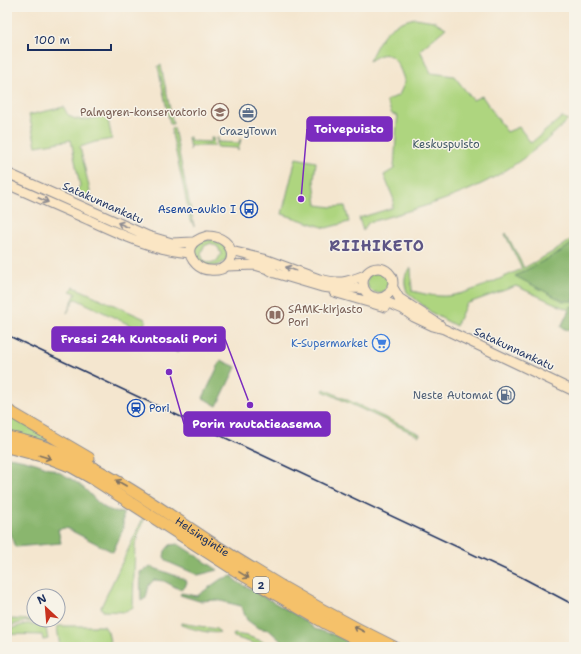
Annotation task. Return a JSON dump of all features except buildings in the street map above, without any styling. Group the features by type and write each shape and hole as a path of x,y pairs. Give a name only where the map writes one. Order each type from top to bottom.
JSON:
{"highway":[{"path":"7,410 92,460 100,471"},
{"name":"Helsingintie","path":"7,438 51,449 75,458 100,471 142,495 249,567 311,604 394,647"},
{"name":"Helsingintie","path":"7,447 49,458 72,467 138,506 246,577 325,623 373,647"}],"main road":[{"name":"Satakunnankatu","path":"7,174 148,236 172,243 193,242"},
{"name":"Satakunnankatu","path":"7,184 148,245 190,253"},
{"path":"227,266 231,260 231,252 225,242 215,237 208,236 193,242 190,248 190,253 196,264 203,269 214,270 227,266 255,265 275,273 322,287 338,289 358,288 365,290 374,297 384,296 388,293 392,286 391,276 382,268 372,269 365,275 345,282 328,281 264,259 231,252"},
{"path":"365,275 363,281 365,290"},
{"name":"Satakunnankatu","path":"392,286 399,298 437,322 444,329"},
{"path":"322,287 414,317"},
{"name":"Satakunnankatu","path":"374,297 403,309 414,317 433,326 444,329 574,391"}],"green space":[{"name":"Keskuspuisto","path":"415,18 434,21 446,28 420,50 431,73 454,76 473,100 482,96 507,132 519,127 531,143 562,117 568,120 534,150 510,168 484,183 420,208 368,223 363,231 359,218 392,208 394,200 384,175 394,169 398,116 392,114 386,101 399,95 405,82 400,68 391,56 381,55 369,61 386,32 397,24"},
{"path":"161,65 173,124 170,124 158,66"},
{"path":"64,107 71,117 82,120 107,115 112,139 95,142 80,147 92,200 74,193 80,186 71,140 36,146 29,115"},
{"path":"174,128 194,226 190,218 171,129"},
{"path":"188,137 190,137 190,141 211,142 211,138 213,138 214,146 191,146 190,150"},
{"path":"217,138 218,142 239,143 241,139 238,151 237,148 217,147"},
{"path":"296,158 316,162 314,180 317,205 332,207 345,206 349,222 326,228 282,214"},
{"path":"506,233 524,268 558,249 574,238 574,333 561,327 569,310 516,286 466,304 456,326 432,313 407,292 405,276 411,268 412,291 440,296 449,296 470,291 522,269 505,234"},
{"path":"213,239 226,247 228,257 226,260 213,267 202,265 194,254 195,246 202,241","holes":["211,243 218,247 221,254 217,261 210,263 203,260 201,253 204,246"]},
{"path":"574,242 574,301 563,301 515,276 560,252"},
{"path":"374,271 382,271 389,278 389,286 382,293 374,293 367,286 367,278"},
{"path":"74,287 145,319 146,321 138,334 136,334 132,331 132,326 76,299 67,313 76,293 70,291"},
{"path":"571,306 574,307 574,333 561,327"},
{"path":"160,331 172,344 178,348 177,353 162,340 159,335"},
{"path":"221,360 236,367 217,406 203,398"},
{"path":"324,389 420,434 419,436 323,391"},
{"path":"7,414 59,445 7,433"},
{"path":"7,457 26,460 45,466 64,475 80,485 105,508 111,511 123,513 123,529 113,552 66,528 58,529 61,543 15,547 7,526"},
{"path":"144,516 145,517 135,545 133,607 126,612 103,611 101,607"},
{"path":"178,544 218,570 198,575 168,562 164,557 165,551 170,545"},
{"path":"151,567 182,578 187,582 185,587 179,589 164,581 154,580 149,585 146,598 141,601 140,572"},
{"path":"233,576 236,581 300,617 315,629 335,635 359,647 297,647 281,641 269,630 258,628 247,620 241,606 217,600 199,601 180,595 181,593 197,596 221,579"},
{"path":"7,619 26,620 26,621 7,627"},
{"path":"181,623 216,629 220,632 212,633 201,631 181,625"},
{"path":"26,624 26,628 45,628 48,639 43,640 42,635 7,634 7,630"},
{"path":"66,626 104,626 108,632 111,647 108,647 107,643 78,647 60,647 57,628 66,628"},
{"path":"234,634 247,636 279,647 265,647 234,637"}],"railway":[{"path":"7,335 521,577 574,605"}],"place":[{"name":"Palmgren-konservatorio","path":"220,112"},
{"name":"CrazyTown","path":"248,113"},
{"name":"Toivepuisto","path":"301,199"},
{"name":"Asema-aukio I","path":"249,209"},
{"name":"SAMK-kirjasto Pori","path":"275,315"},
{"name":"K-Supermarket","path":"381,343"},
{"name":"Porin rautatieasema","path":"169,372"},
{"name":"Neste Automat","path":"506,395"},
{"name":"Fressi 24h Kuntosali Pori","path":"250,405"},
{"name":"Pori","path":"136,408"}],"district":[{"name":"RIIHIKETO","path":"377,246"}]}
